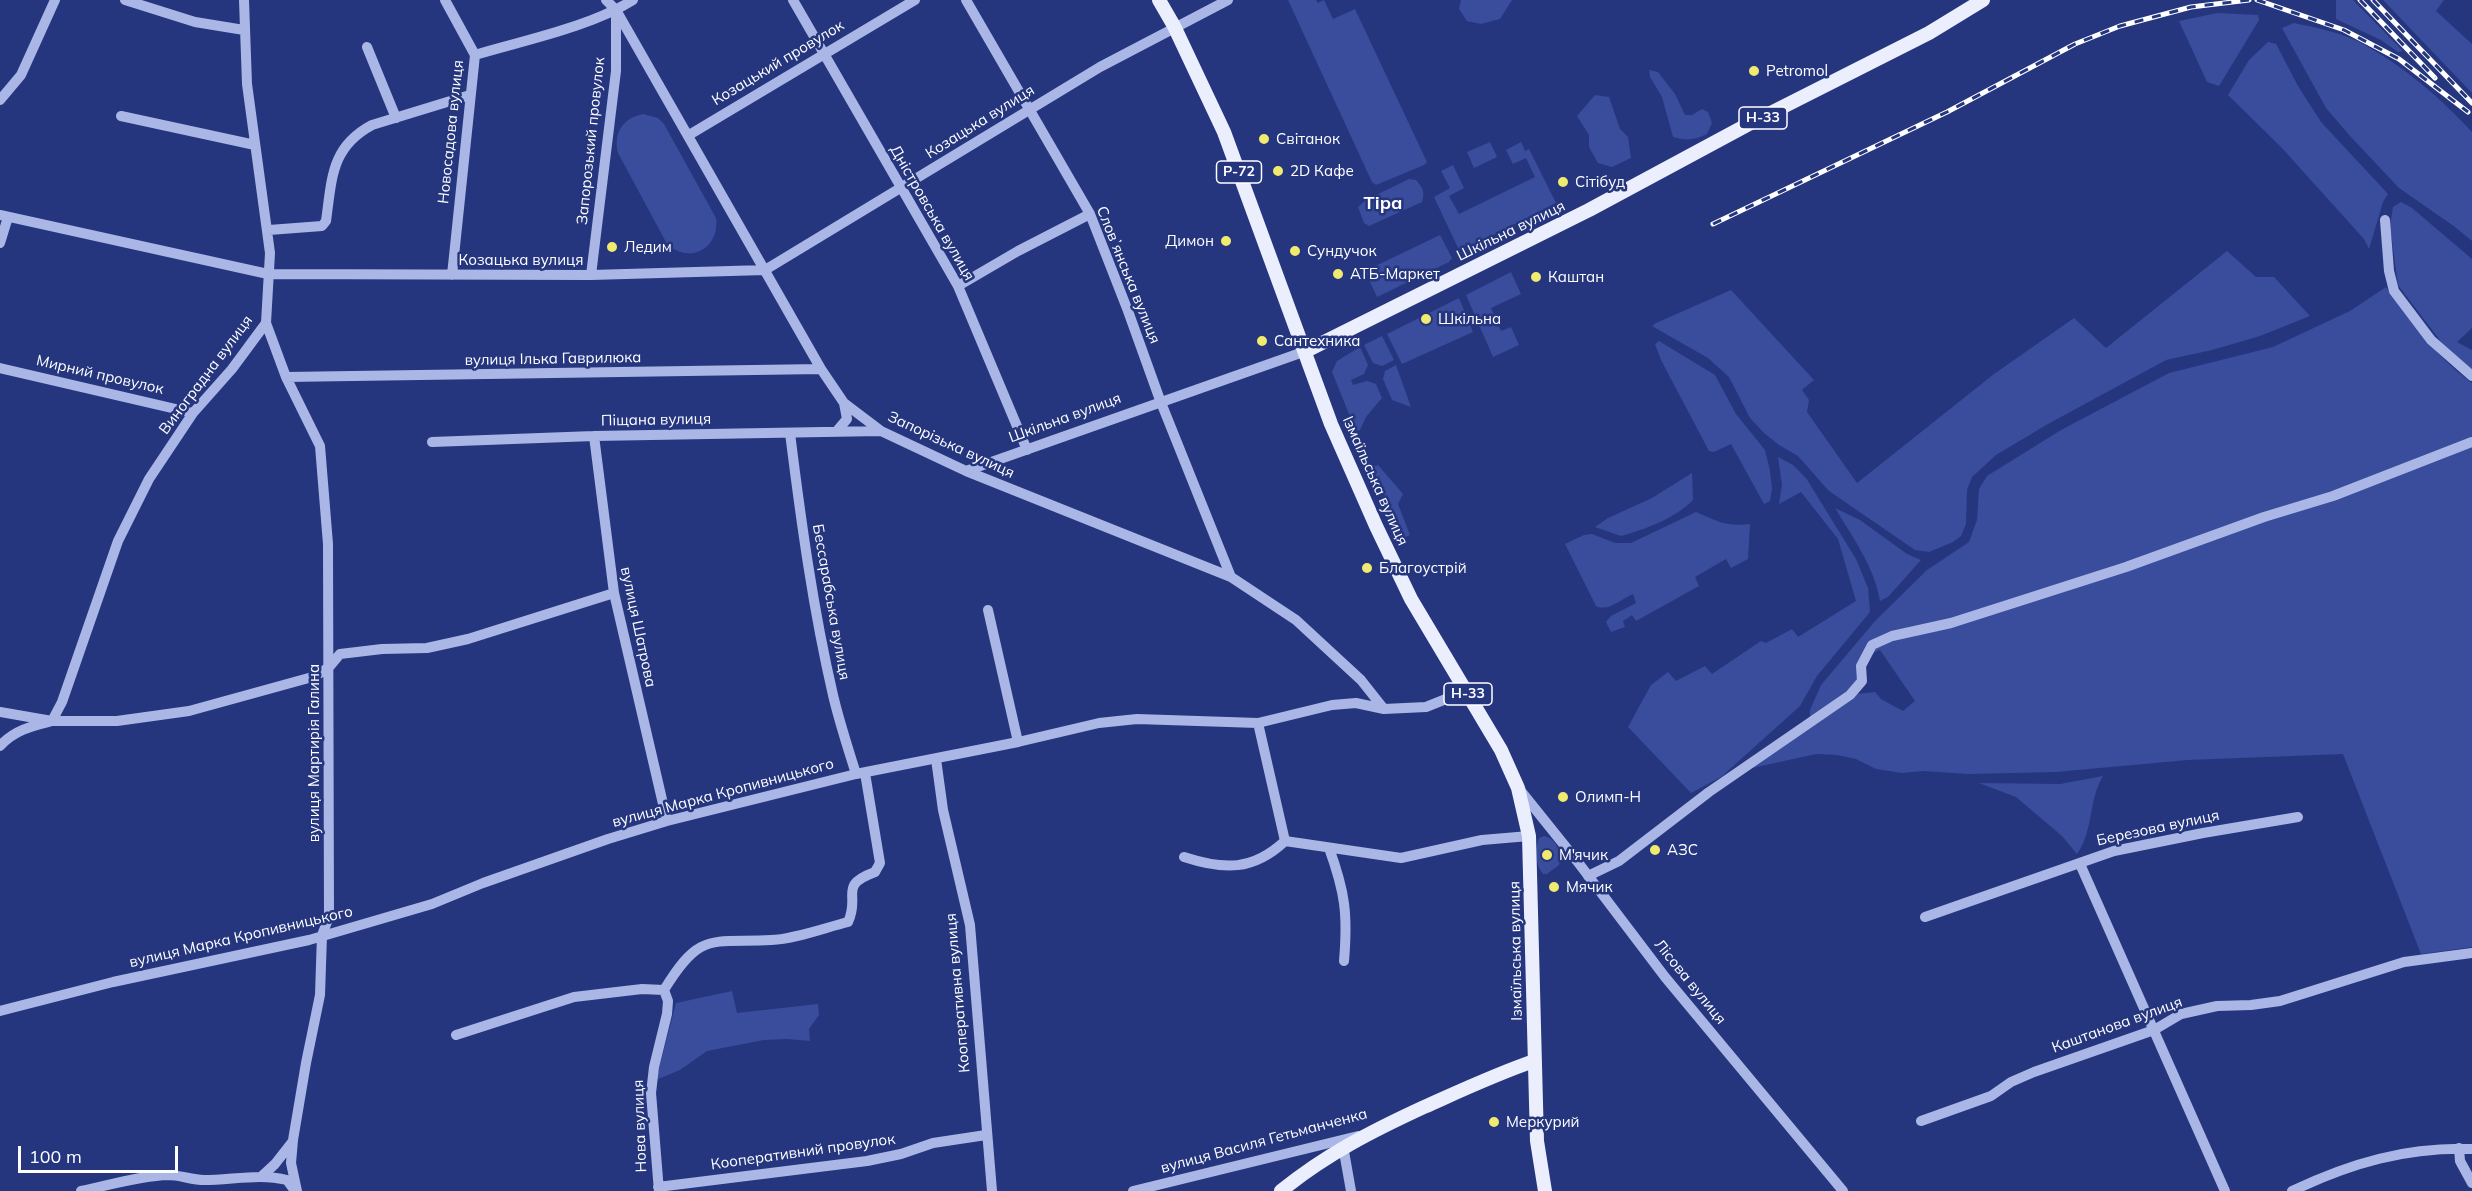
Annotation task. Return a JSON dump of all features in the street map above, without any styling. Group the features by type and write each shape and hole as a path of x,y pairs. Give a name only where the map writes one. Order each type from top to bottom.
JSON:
{"main road":[{"name":"Ізмаїльська вулиця","path":"1158,0 1174,27 1224,132 1331,424 1376,526 1411,599 1501,750 1518,788 1528,836 1537,1141 1545,1191"},
{"name":"Шкільна вулиця","path":"1306,351 1589,210 1747,125 1929,33 1983,0"},
{"name":"вулиця Василя Гетьманченка","path":"1364,1135 1494,1076 1534,1061"},
{"path":"1281,1191 1318,1162 1364,1135"}],"street":[{"path":"0,100 21,75 55,0"},
{"path":"126,0 195,22 244,30"},
{"name":"Виноградна вулиця","path":"52,721 62,702 118,541 149,478 193,413 232,369 266,323 269,230 247,84 244,0"},
{"name":"Новосадова вулиця","path":"445,0 475,55 452,275"},
{"name":"Запорізька вулиця","path":"606,0 616,10 821,369 844,403 881,431 966,471 1231,577 1296,620 1361,680 1384,709"},
{"path":"475,55 581,24 616,10 633,0"},
{"name":"Дністровська вулиця","path":"793,0 822,54 958,286 1028,450"},
{"name":"Козацький провулок","path":"689,135 915,0"},
{"name":"Словʼянська вулиця","path":"966,0 1090,214 1160,400 1231,577"},
{"name":"Козацька вулиця","path":"4,216 268,274 591,275 765,270 1029,109 1174,27 1228,0"},
{"name":"Запорозький провулок","path":"591,275 615,71 616,10"},
{"path":"367,47 396,118"},
{"path":"269,230 322,226 326,221 334,171 344,146 365,129 470,95"},
{"path":"121,117 255,145"},
{"path":"958,286 1018,251 1090,214"},
{"path":"0,243 4,216"},
{"path":"2385,219 2389,271 2394,291 2431,340 2472,376"},
{"name":"вулиця Мартирія Галина","path":"266,323 286,377 320,446 328,544 329,917 322,935 320,995 293,1140 291,1163 296,1191"},
{"name":"Шкільна вулиця","path":"966,471 1160,400 1306,351"},
{"name":"Мирний провулок","path":"0,368 193,413"},
{"name":"вулиця Ілька Гаврилюка","path":"286,377 821,369"},
{"path":"836,432 847,419 844,403"},
{"name":"Піщана вулиця","path":"432,442 594,436 881,431"},
{"name":"Бессарабська вулиця","path":"664,990 675,972 689,956 710,942 773,940 848,922 855,883 858,878 875,872 880,862 860,773 833,696 801,523 790,433"},
{"name":"вулиця Шатрова","path":"594,436 614,593 667,821"},
{"path":"1588,876 1619,861 1708,792 1850,695 1862,681 1861,666 1872,645 1892,636 1951,623 2115,571 2264,517 2333,496 2472,442"},
{"path":"0,712 52,721 117,721 189,711 316,676 330,666 340,654 382,649 427,648 468,639 614,593"},
{"path":"988,610 1018,742"},
{"name":"вулиця Марка Кропивницького","path":"0,1011 113,982 309,940 432,904 546,860 667,821 860,773 1018,742 1099,723 1137,719 1258,723 1332,705 1356,702 1384,709 1426,707 1466,691"},
{"path":"0,746 8,736 52,721"},
{"path":"1258,723 1285,841"},
{"name":"Кооперативна вулиця","path":"936,759 942,810 970,925 992,1191"},
{"name":"Лісова вулиця","path":"1518,788 1665,977 1843,1191"},
{"name":"Березова вулиця","path":"1925,917 2085,860 2126,849 2298,817"},
{"path":"1285,841 1401,858 1482,840 1528,836"},
{"path":"1184,857 1226,867 1246,865 1274,851 1285,841"},
{"path":"1329,848 1344,892 1347,928 1344,961"},
{"path":"2079,864 2225,1191"},
{"name":"Каштанова вулиця","path":"1921,1121 1991,1096 2011,1082 2034,1072 2154,1030 2181,1014 2217,1006 2280,1001 2404,962 2472,953"},
{"path":"456,1035 574,997 642,989 664,990"},
{"name":"Нова вулиця","path":"658,1189 651,1093 654,1067 668,1014 668,1001 664,990"},
{"name":"Кооперативний провулок","path":"658,1189 867,1161 901,1154 933,1143 986,1135"},
{"name":"вулиця Василя Гетьманченка","path":"1133,1191 1364,1135"},
{"path":"262,1176 275,1164 293,1140"},
{"path":"1343,1146 1351,1191"},
{"path":"2459,1148 2460,1161 2472,1183"},
{"path":"2292,1191 2343,1169 2383,1157 2418,1149 2472,1149"},
{"path":"81,1191 127,1180 169,1175 203,1180 262,1176 287,1180 296,1191"}],"shaded area":[{"path":"1288,0 1316,0 1318,3 1324,0 1333,19 1355,9 1427,162 1424,165 1376,185 1372,182"},
{"path":"1461,0 1512,0 1500,19 1481,24 1467,21 1459,9"},
{"path":"2336,0 2353,0 2403,51 2398,52 2381,40 2336,19"},
{"path":"2383,0 2444,0 2436,11 2472,44 2472,93"},
{"path":"2217,13 2258,15 2259,20 2219,86 2207,82 2179,21"},
{"path":"2294,23 2348,37 2380,54 2422,84 2472,132 2472,241 2399,188 2326,108 2282,28"},
{"path":"2268,42 2276,44 2298,86 2321,122 2388,194 2383,202 2369,249 2364,239 2281,147 2228,95 2249,60"},
{"path":"1649,70 1658,72 1675,94 1685,115 1692,115 1702,109 1708,112 1712,123 1707,134 1690,139 1673,137 1662,97 1650,77"},
{"path":"1595,95 1609,97 1620,129 1628,137 1631,158 1612,167 1598,163 1589,147 1589,135 1577,116"},
{"path":"643,114 658,118 664,124 716,218 713,238 702,250 685,253 667,244 618,153 617,139 621,128 630,119"},
{"path":"1490,142 1497,157 1474,168 1467,152"},
{"path":"1521,142 1525,151 1529,149 1556,203 1460,252 1434,197 1450,188 1441,171 1453,165 1464,188 1449,196 1459,214 1535,177 1526,158 1513,164 1506,150"},
{"path":"1409,179 1416,180 1422,188 1422,202 1369,226 1364,223 1358,207 1366,200"},
{"path":"2401,202 2412,208 2472,259 2472,328 2457,342 2472,350 2472,371 2442,343 2398,285 2390,226 2393,207"},
{"path":"1440,235 1452,258 1449,262 1377,297 1365,271"},
{"path":"2227,251 2256,277 2274,277 2310,316 2260,336 2166,360 1996,455 1972,477 1967,490 1966,524 1961,536 1929,552 1915,550 1829,491 1798,456 1779,445 1750,418 1729,377 1708,358 1652,326 1731,290 1814,380 1802,390 1809,400 1807,412 1857,483 1994,374 2074,318 2106,348"},
{"path":"1511,272 1521,294 1491,308 1501,331 1511,327 1519,345 1493,357 1466,295"},
{"path":"2386,287 2436,351 2472,383 2472,947 2421,954 2343,754 2188,760 2056,772 1968,774 1924,771 1902,773 1876,769 1856,759 1816,754 1752,768 1857,694 1875,692 1881,699 1903,711 1915,701 1880,650 1871,655 1855,683 1846,693 1810,718 1810,710 1821,685 1876,620 1927,570 1969,542 1977,520 1979,489 1987,476 2061,430 2169,373 2273,347 2350,311"},
{"path":"1459,298 1473,332 1402,364 1387,334"},
{"path":"1382,336 1394,360 1382,366 1373,363 1364,345"},
{"path":"1659,341 1715,375 1736,414 1765,450 1772,489 1770,501 1764,504 1731,444 1714,452 1709,451 1661,360 1655,344"},
{"path":"1360,347 1368,365 1364,374 1351,380 1353,385 1367,381 1376,384 1382,398 1366,417 1360,430 1356,431 1332,372 1337,361"},
{"path":"1396,365 1411,407 1392,400 1383,379 1385,371"},
{"path":"1778,457 1793,465 1806,478 1856,559 1868,588 1870,612 1817,676 1800,706 1721,777 1691,793 1628,727 1651,685 1668,672 1676,681 1705,666 1712,674 1761,641 1766,643 1792,629 1798,637 1856,601 1838,539 1801,492 1779,504 1782,485"},
{"path":"1378,465 1403,494 1398,504 1410,535 1403,538 1372,467"},
{"path":"1692,473 1693,500 1668,518 1650,527 1621,536 1595,527 1608,518 1652,498"},
{"path":"1835,508 1860,520 1907,554 1921,560 1888,597 1880,601 1868,564"},
{"path":"1696,512 1728,524 1750,524 1748,559 1731,568 1726,559 1695,577 1699,586 1636,621 1632,615 1623,621 1625,627 1611,632 1606,622 1611,616 1636,603 1633,594 1610,606 1596,606 1565,544 1584,535 1592,534 1615,543 1631,543"},
{"path":"2103,776 2095,795 2086,835 2077,854 2062,836 2016,797 1979,783 2060,784"},
{"path":"1544,836 1555,843 1560,856 1559,865 1547,874 1543,874 1540,870 1537,857 1539,838"},
{"path":"732,991 737,1013 818,1004 819,1015 809,1029 810,1041 764,1040 707,1051 680,1070 656,1080 676,1003"}],"railway":[{"path":"1713,224 1947,112 2075,44 2120,26 2191,7 2249,0"},
{"path":"2257,0 2344,30 2399,59 2468,112"},
{"path":"2360,0 2435,78"},
{"path":"2373,0 2472,103"}],"place":[{"name":"Petromol","path":"1754,71"},
{"name":"Світанок","path":"1264,139"},
{"name":"2D Кафе","path":"1278,171"},
{"name":"Сітібуд","path":"1563,182"},
{"name":"Димон","path":"1226,241"},
{"name":"Ледим","path":"612,247"},
{"name":"Сундучок","path":"1295,251"},
{"name":"АТБ-Маркет","path":"1338,274"},
{"name":"Каштан","path":"1536,277"},
{"name":"Шкільна","path":"1426,319"},
{"name":"Сантехника","path":"1262,341"},
{"name":"Благоустрій","path":"1367,568"},
{"name":"Олимп-Н","path":"1563,797"},
{"name":"АЗС","path":"1655,850"},
{"name":"М'ячик","path":"1547,855"},
{"name":"Мячик","path":"1554,887"},
{"name":"Меркурий","path":"1494,1122"}],"district":[{"name":"Тіра","path":"1383,204"}]}
